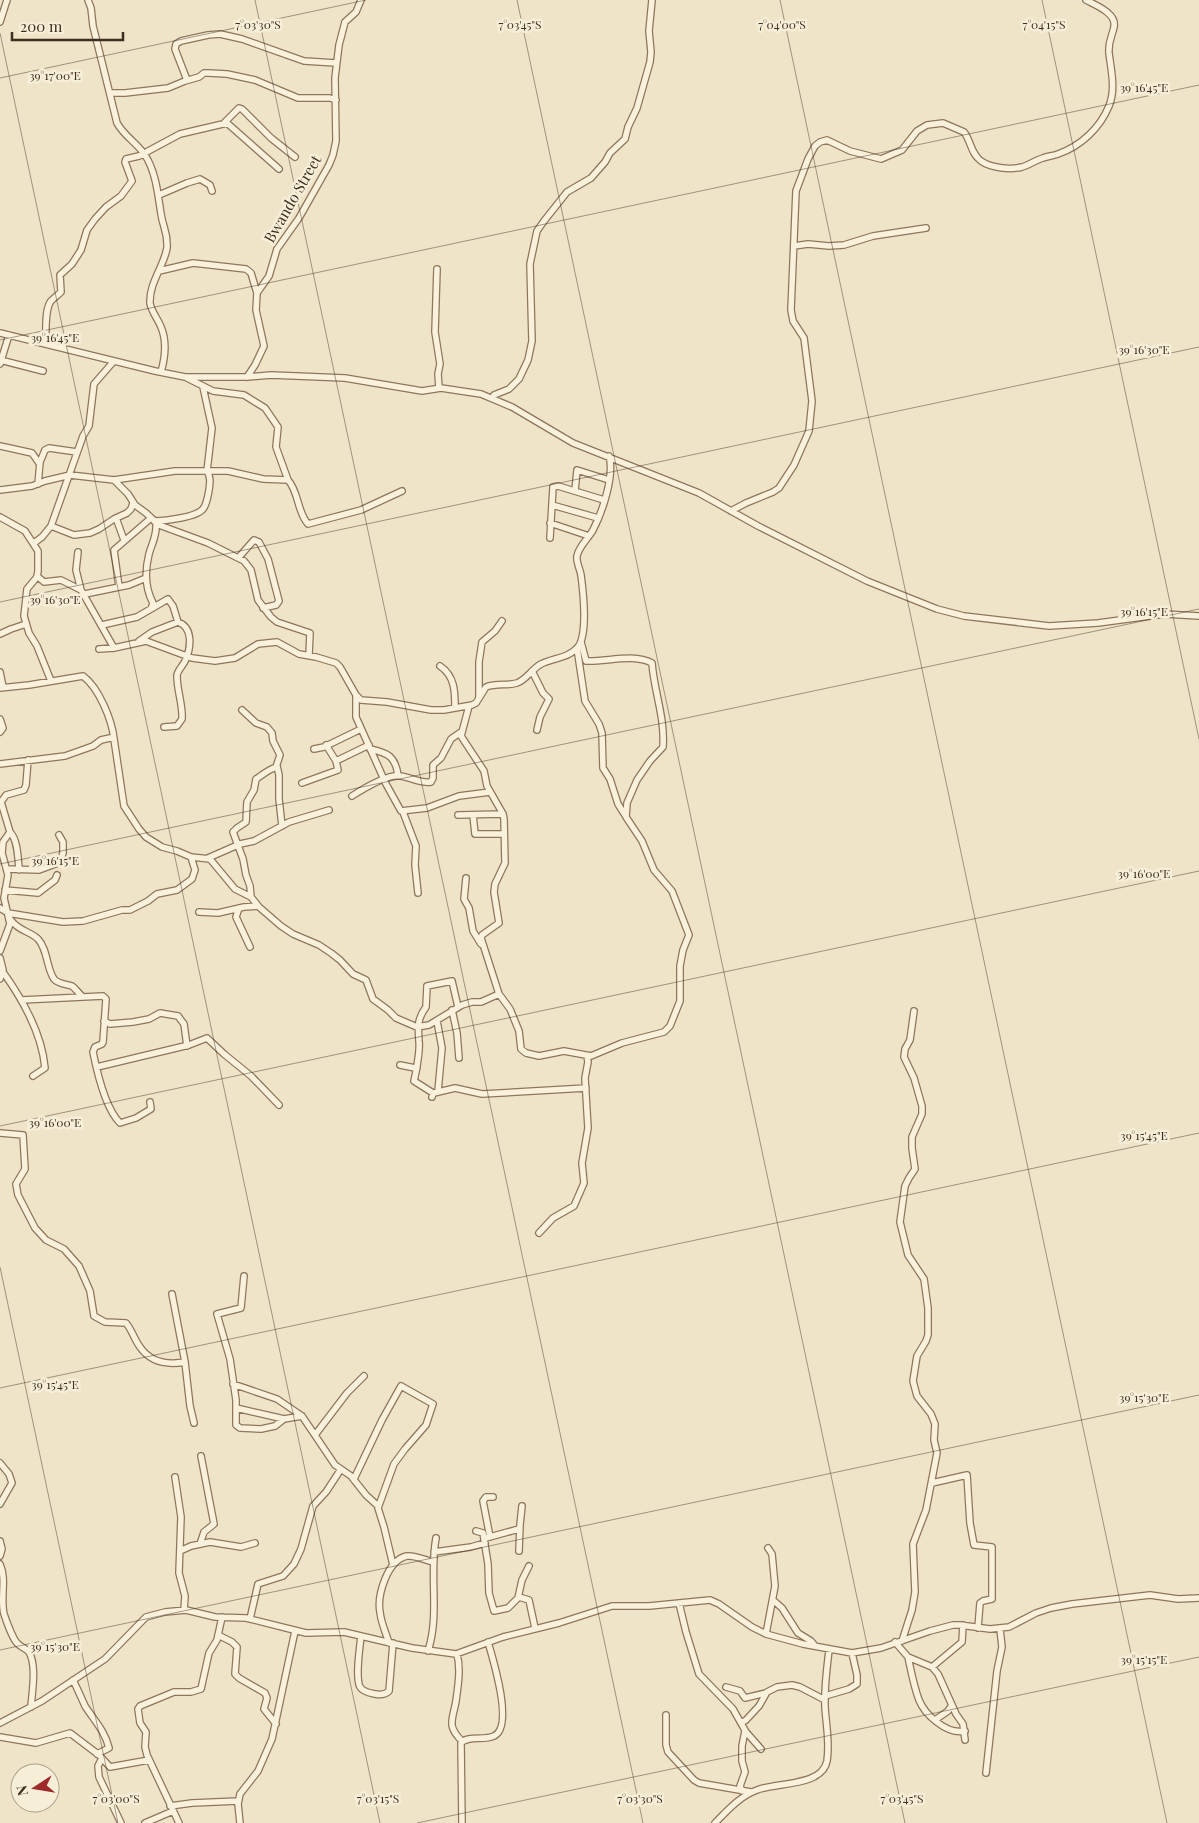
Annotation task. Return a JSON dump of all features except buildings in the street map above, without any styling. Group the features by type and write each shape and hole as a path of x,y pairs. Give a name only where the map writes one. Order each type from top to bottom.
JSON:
{"street":[{"path":"0,22 7,0"},
{"path":"88,0 117,124 144,154 159,195 161,216 167,233 166,251 152,288 150,301 152,311 162,329 165,352 161,372"},
{"name":"Bwando Street","path":"257,294 269,276 277,249 299,218 329,165 336,141 336,63 345,22 359,7 361,0"},
{"path":"492,398 494,395 509,388 519,379 529,355 532,341 530,264 537,231 567,192 591,178 606,162 610,153 625,139 649,68 651,52 649,26 652,0"},
{"path":"732,511 779,488 794,465 809,431 812,401 804,340 793,321 791,313 797,187 812,151 820,142 827,140 850,151 881,159 902,150 914,134 922,128 931,124 943,123 964,132 975,155 982,162 993,166 1023,167 1042,158 1065,151 1092,132 1104,117 1112,98 1113,87 1109,41 1115,24 1108,13 1086,0"},
{"path":"187,80 175,49 176,44 181,41 215,34 242,40 304,61 336,63"},
{"path":"110,93 168,88 199,77 204,73 227,74 266,83 298,98 330,98 336,100"},
{"path":"45,343 47,308 60,292 60,275 72,264 81,250 87,230 95,218 121,196 132,181 125,160 128,157 144,154 180,134 224,123 240,108 295,157"},
{"path":"224,123 232,126 257,151 279,169"},
{"path":"159,195 187,183 200,180 210,186 212,191"},
{"path":"794,246 808,244 838,246 879,235 926,228"},
{"path":"159,271 193,263 246,269 251,273 257,294 256,310 264,346 247,377"},
{"path":"437,269 435,332 440,364 439,388"},
{"path":"0,333 161,372 185,376 247,377 271,375 345,378 422,390 439,388 478,393 512,407 573,443 699,493 867,581 937,609 964,616 1049,626 1091,624 1166,614 1199,616"},
{"path":"9,335 0,361 43,371"},
{"path":"34,543 51,526 83,434 88,426 94,384 114,361"},
{"path":"185,376 202,387 213,391 243,394 266,409 278,427 276,447 292,486 300,512 307,524 361,510 402,491"},
{"path":"119,586 119,574 114,550 124,540 153,521 195,515 203,509 210,486 208,471 212,428 202,387"},
{"path":"0,446 32,454 39,464"},
{"path":"38,484 39,464 43,452 47,448 78,452"},
{"path":"609,456 611,464 604,500 598,518 577,558 583,604 581,642 586,660 624,658 652,663 653,681 663,724 663,747 650,761 637,780 627,803 626,817"},
{"path":"575,491 577,470 609,480"},
{"path":"0,490 32,486 70,475 114,480 165,472 228,471 263,479 288,480"},
{"path":"114,480 128,494 133,503 153,521 167,529 208,543 239,558 249,566 258,600 263,608 275,621 310,633 309,655"},
{"path":"550,538 552,489 554,487 604,500"},
{"path":"51,526 74,535 84,534 99,529 129,512 133,503"},
{"path":"552,505 598,518"},
{"path":"0,517 25,532 34,543 38,553 37,576 29,586 26,594 24,613 26,624 51,681"},
{"path":"116,518 124,540"},
{"path":"151,609 154,604 149,595 146,578 149,554 156,536 153,521"},
{"path":"550,523 589,536"},
{"path":"239,558 254,540 259,542 263,549 279,601 276,605 263,608"},
{"path":"78,552 76,570 83,592 114,648"},
{"path":"37,576 44,582 61,580 83,592 119,586 146,578"},
{"path":"102,625 137,617 169,599 178,622"},
{"path":"479,699 479,662 482,642 495,631 502,621"},
{"path":"138,642 152,632 178,622 183,623 188,630 189,647 187,656 177,675 182,719 177,726 164,727"},
{"path":"0,634 26,624"},
{"path":"99,649 114,648 146,641 206,661 236,657 256,644 278,643 299,654 309,655 338,664 356,695 364,700 387,702 427,710 469,706 476,703 489,686 517,683 543,663 563,657 577,648 581,642"},
{"path":"469,706 461,732 462,737 485,773 486,784 503,814 504,868 495,884 494,892 499,921 495,927 482,935 483,946 499,994 510,1009 520,1032 520,1047 523,1052 539,1056 568,1051 594,1056 625,1042 664,1032 670,1026 681,999 680,966 688,934 672,892 654,870 642,841 618,804 610,779 603,766 602,733 599,724 585,701 577,648"},
{"path":"440,666 446,670 454,684 454,708"},
{"path":"532,671 549,699 540,717 537,730"},
{"path":"0,672 1,687 81,676 86,677 108,713 112,726 126,811 142,833 162,847 177,850 191,856 208,858 238,845 255,841 292,821 329,810"},
{"path":"356,695 355,714 384,780 403,812 416,846 415,865 418,893"},
{"path":"242,710 256,723 267,727 272,733 273,740 280,754 276,766 256,781 254,790 247,802 246,822 233,832 243,859 251,897"},
{"path":"0,721 3,728 0,732"},
{"path":"314,749 361,729"},
{"path":"352,796 365,788 398,775 414,778 426,783 431,782 434,778 433,765 440,759 451,740 461,732"},
{"path":"0,764 65,756 93,746 101,740 114,739"},
{"path":"302,784 337,771 336,762 326,745"},
{"path":"336,762 369,747 391,757 396,765 398,775"},
{"path":"19,870 15,843 10,832 2,801 6,795 24,790 28,760"},
{"path":"276,766 279,775 282,826"},
{"path":"403,812 427,808 457,797 490,792"},
{"path":"458,815 503,814"},
{"path":"473,815 475,834 504,834"},
{"path":"0,951 10,924 4,898 8,877 2,858 2,847 10,832"},
{"path":"6,869 39,870 60,861 63,843 59,835"},
{"path":"9,916 63,922 83,921 122,910 130,910 157,894 177,890 192,879 195,870 191,856"},
{"path":"208,858 237,891 251,897 258,906 290,932 319,945 336,956 350,972 366,980 372,997 394,1017 417,1026 430,1025 455,1009 499,994"},
{"path":"5,890 39,893 50,882 55,880 57,874"},
{"path":"466,878 464,899 469,907 474,934 483,946"},
{"path":"199,912 218,913 258,906"},
{"path":"0,908 17,927 40,941 55,980 72,987 83,997"},
{"path":"239,908 236,917 250,947"},
{"path":"0,958 3,972 22,1000 38,1037 45,1066 43,1070 34,1076"},
{"path":"0,980 3,972"},
{"path":"458,1058 451,981 428,985 426,987 426,1009 421,1013 417,1026 419,1044 414,1081 435,1094 455,1088 483,1094 586,1088"},
{"path":"22,1000 83,997 106,998 103,1042 95,1047 93,1051 109,1105 119,1122 136,1118 151,1109 150,1102"},
{"path":"898,1641 912,1610 915,1592 913,1544 926,1511 937,1456 934,1440 936,1425 918,1398 912,1380 918,1356 928,1338 928,1308 924,1279 908,1255 900,1220 905,1186 908,1178 915,1170 912,1138 922,1110 914,1078 904,1056 910,1040 914,1011"},
{"path":"104,1021 110,1024 133,1022 149,1019 160,1013 178,1016 183,1021 187,1046"},
{"path":"435,1094 442,1048 437,1021"},
{"path":"97,1067 187,1046 208,1038 251,1076 279,1105"},
{"path":"539,1234 551,1219 574,1206 584,1183 582,1163 588,1128 587,1056"},
{"path":"400,1065 417,1067"},
{"path":"0,1133 23,1135 25,1169 16,1184 18,1195 35,1228 46,1240 64,1249 79,1266 90,1291 94,1316 104,1322 126,1323 143,1351 161,1362 167,1364 185,1362"},
{"path":"244,1276 241,1308 217,1314 228,1353 236,1408 236,1423 240,1428 261,1430 284,1419 302,1416"},
{"path":"172,1294 194,1422"},
{"path":"316,1435 347,1393 364,1376"},
{"path":"233,1384 277,1399 302,1416 333,1462 354,1479 362,1491 378,1506 393,1565"},
{"path":"354,1479 382,1420 402,1386 433,1404 424,1428 404,1449 394,1464 378,1506"},
{"path":"236,1408 284,1419"},
{"path":"200,1544 204,1532 214,1524 201,1456"},
{"path":"0,1463 9,1474 12,1484 0,1504"},
{"path":"250,1619 258,1584 283,1576 294,1564 302,1548 312,1506 327,1492 342,1469"},
{"path":"932,1483 967,1475 970,1523 974,1545 992,1547 992,1599 980,1603 978,1628"},
{"path":"175,1477 181,1517 179,1576 185,1598 184,1610"},
{"path":"493,1498 486,1497 483,1501 489,1593 493,1610 497,1612 508,1608 519,1598 522,1581 529,1566"},
{"path":"519,1551 522,1506"},
{"path":"434,1552 471,1547 519,1529"},
{"path":"476,1531 483,1532 486,1540"},
{"path":"428,1650 434,1626 434,1552 436,1538"},
{"path":"0,1541 2,1549 0,1556"},
{"path":"180,1550 215,1542 242,1547 255,1543"},
{"path":"766,1634 774,1601 775,1586 772,1554 768,1548"},
{"path":"362,1636 359,1658 360,1685 362,1690 375,1694 386,1694 389,1691 391,1643 380,1616 379,1603 382,1587 393,1565 401,1559 409,1556 434,1562"},
{"path":"0,1564 4,1576 2,1595 5,1615 16,1642 28,1651 30,1657 33,1676 31,1707"},
{"path":"0,1723 31,1707 105,1659 146,1617 184,1610 222,1618 250,1619 295,1631 312,1633 344,1632 391,1643 457,1654 488,1642 614,1606 649,1606 712,1600 752,1627 766,1634 815,1647 852,1653 881,1648 953,1625 1000,1629 1009,1627 1036,1613 1072,1604 1150,1595 1178,1599 1199,1598"},
{"path":"519,1598 529,1600 535,1628"},
{"path":"774,1601 782,1608 798,1633 811,1641 815,1647"},
{"path":"679,1603 699,1674 733,1709 745,1731 761,1749"},
{"path":"179,1823 149,1760 145,1747 146,1732 139,1720 138,1707 174,1692 191,1692 201,1689 209,1653 218,1635 222,1618"},
{"path":"932,1667 962,1642 963,1625"},
{"path":"986,1773 997,1671 1002,1647 1000,1629"},
{"path":"240,1823 238,1801 240,1794 262,1763 276,1724 280,1694 295,1631"},
{"path":"218,1635 232,1642 237,1647 236,1674 239,1678 265,1694 267,1698 264,1709 276,1724"},
{"path":"898,1641 908,1658 923,1708 935,1720 950,1730 965,1731"},
{"path":"462,1741 495,1736 503,1725 497,1680 488,1642"},
{"path":"715,1823 751,1792 814,1777 824,1768 827,1762 828,1749 825,1698 829,1650"},
{"path":"726,1687 740,1691 745,1698 752,1698 777,1687 792,1685 825,1698 849,1690 857,1684 852,1653"},
{"path":"457,1654 459,1667 456,1703 451,1720 454,1731 462,1741"},
{"path":"908,1658 932,1667 938,1674 965,1731 965,1740"},
{"path":"73,1680 106,1738 109,1748 100,1756 98,1766 99,1777 121,1823"},
{"path":"740,1723 746,1720 759,1706 767,1692"},
{"path":"935,1720 946,1713 952,1705"},
{"path":"666,1715 666,1745 668,1752 694,1780 699,1783 751,1792"},
{"path":"742,1791 740,1786 745,1772 742,1761 742,1746 745,1731"},
{"path":"0,1737 36,1743 70,1733 100,1756 108,1765 114,1767 149,1760"},
{"path":"462,1741 460,1745 462,1823"},
{"path":"145,1823 171,1809 192,1803 238,1801"}]}
